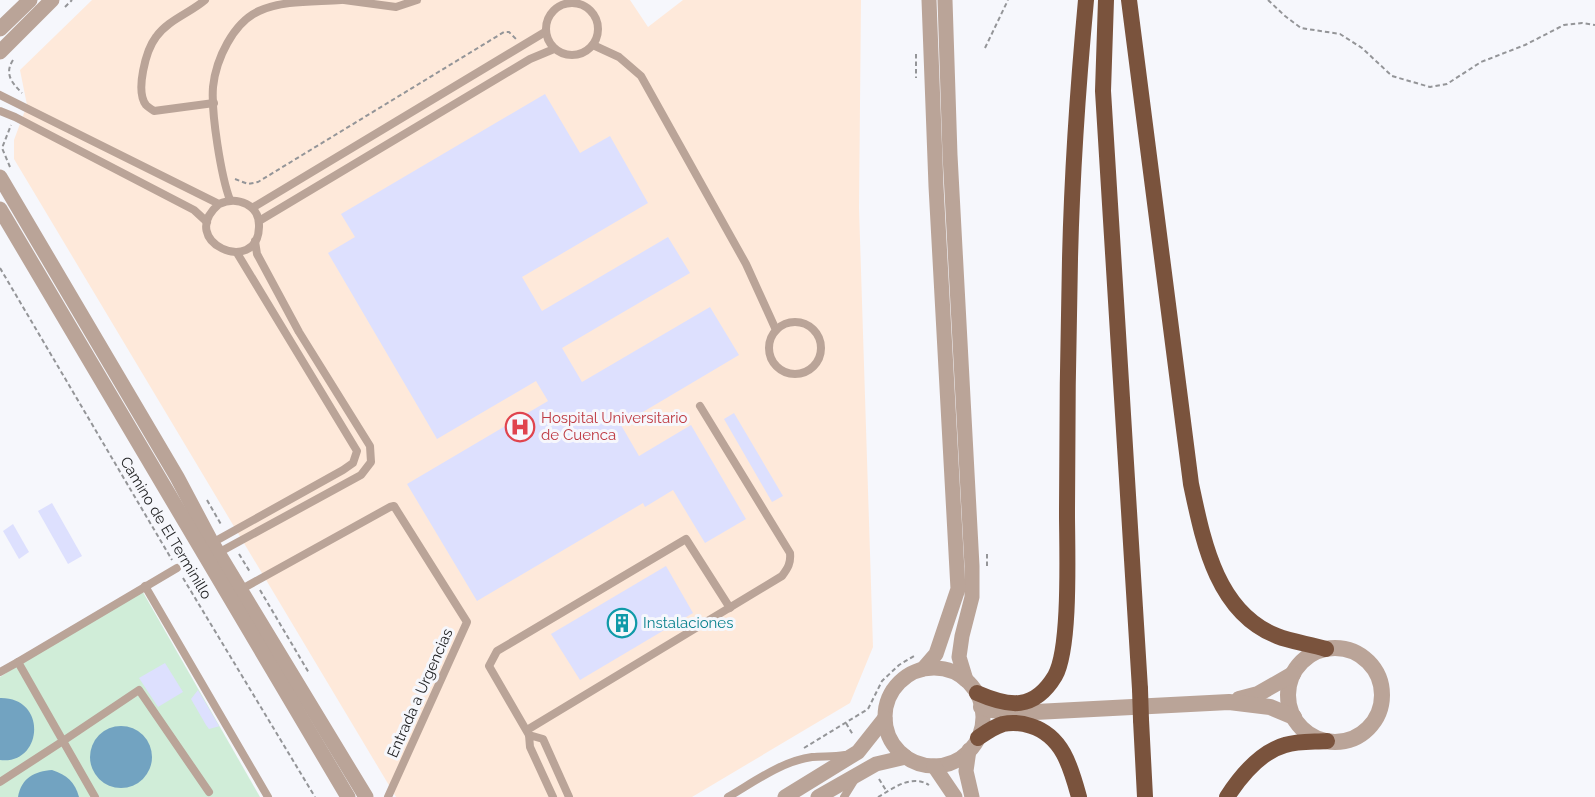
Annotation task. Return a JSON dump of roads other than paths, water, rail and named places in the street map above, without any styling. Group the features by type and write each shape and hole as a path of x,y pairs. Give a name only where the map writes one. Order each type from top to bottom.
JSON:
{"highway":[{"path":"975,694 999,702 1015,705 1022,703 1039,694 1050,683 1061,661 1067,569 1070,257 1078,83 1086,0"},
{"path":"1106,0 1103,91 1146,797"},
{"path":"1129,0 1189,472 1202,534 1212,567 1232,600 1253,622 1276,636 1326,649"},
{"path":"976,739 1004,724 1015,723 1037,728 1059,746 1066,758 1079,797"},
{"path":"1227,797 1238,780 1272,751 1285,745 1327,741"}],"street":[{"path":"0,29 30,0"},
{"path":"929,0 936,186 958,589 936,654 923,669 903,678 893,690 887,703 885,718 889,737 906,757 934,766 953,762 1001,716 1015,713 1229,702 1270,707 1294,717"},
{"path":"945,0 949,143 972,566 972,597 959,657 975,694 976,739 966,771 972,797"},
{"path":"0,52 58,4"},
{"path":"5,172 215,548 366,797"},
{"path":"0,209 348,797"},
{"path":"1229,702 1258,694 1293,674 1307,657 1326,649 1345,649 1362,656 1379,677 1382,695 1379,713 1362,734 1345,741 1327,741 1304,730 1294,717 1289,705 1288,693 1293,674"},
{"path":"923,669 948,670 992,710 1015,713"},
{"path":"785,797 858,752 885,718"},
{"path":"818,797 876,764 906,757"},
{"path":"934,766 955,797"}],"lane":[{"path":"205,0 190,8 156,36 147,56 142,76 141,94 146,104 154,111 214,103"},
{"path":"230,200 223,179 213,86 221,58 235,30 259,11 290,2 342,0 396,7 417,0"},
{"path":"563,2 579,4 591,12 598,25 593,45 589,50 578,55 565,55 554,49 545,32 548,18 563,2"},
{"path":"252,208 545,32"},
{"path":"593,45 619,57 641,76 746,264 776,330"},
{"path":"259,221 530,59 554,49"},
{"path":"0,95 219,204"},
{"path":"0,111 194,210 207,222"},
{"path":"230,200 240,201 252,208 259,221 258,235 250,247 237,253 223,251 212,242 207,222 213,209 230,200"},
{"path":"215,548 233,545 361,475 371,462 370,446 299,332 257,254 255,241"},
{"path":"215,548 227,534 353,464 357,451 237,253"},
{"path":"804,323 816,332 821,345 819,360 802,374 787,373 780,369 771,358 769,350 769,343 776,330 782,325 804,323"},
{"path":"528,733 782,576 790,562 790,553 700,406"},
{"name":"Entrada a Urgencias","path":"240,590 394,506 467,622 388,797"},
{"path":"553,797 530,747 528,733 489,666 496,651 686,539 730,608"},
{"path":"0,672 177,568"},
{"path":"145,586 268,797"},
{"path":"18,662 95,797"},
{"path":"0,782 139,690 209,792"},
{"path":"528,733 543,739 569,797"},
{"path":"728,797 787,763 812,757 832,758 858,752"},
{"path":"844,797 849,786 864,771"}],"water":[{"path":"0,698 16,701 26,708 32,718 34,730 32,742 25,752 14,759 0,760"},
{"path":"121,726 133,728 143,735 150,745 152,757 150,769 143,779 133,786 121,788 109,786 99,779 92,769 90,757 92,745 99,735 109,728"},
{"path":"52,770 70,780 79,797 18,797 26,780 40,772"}],"place":[{"name":"Hospital Universitario de Cuenca","path":"520,427"},
{"name":"Instalaciones","path":"622,623"}]}
